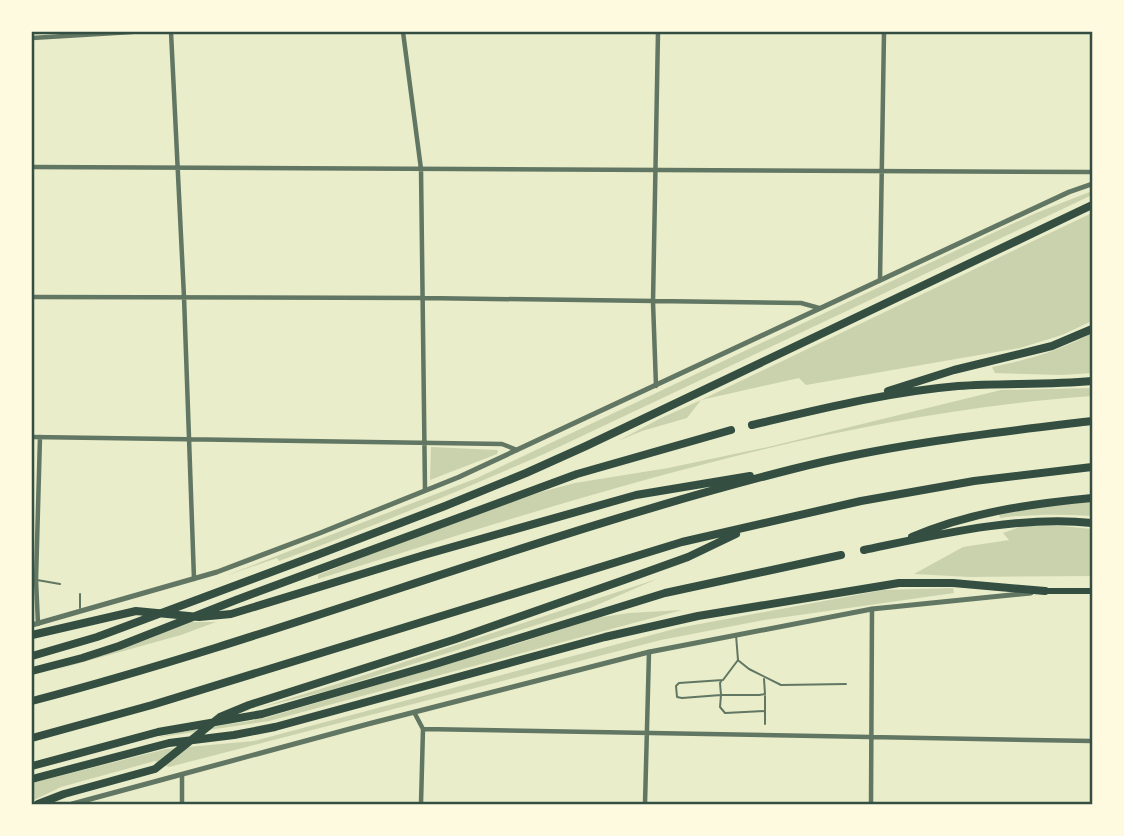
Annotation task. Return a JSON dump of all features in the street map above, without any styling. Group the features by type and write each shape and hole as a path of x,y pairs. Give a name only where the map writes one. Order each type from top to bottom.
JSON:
{"highway":[{"path":"32,656 97,637 205,597 419,516 526,472 1093,205"},
{"path":"752,425 867,398 940,373 1052,346 1093,329"},
{"path":"867,398 960,386 1093,381"},
{"path":"32,635 136,611 199,617 231,614 424,555 636,495 981,434 1093,421"},
{"path":"32,671 119,646 576,474 732,430"},
{"path":"32,738 152,705 682,542 861,501 949,485 1093,467"},
{"path":"32,701 205,651 649,509 794,468"},
{"path":"896,543 961,519 1018,507 1093,498"},
{"path":"864,550 1017,523 1093,523"},
{"path":"38,804 64,794 155,769 220,717 236,710 456,639 624,580 688,557 749,527"},
{"path":"32,766 158,732 262,714 665,593 841,555"},
{"path":"32,779 169,743 275,727 605,637 698,616 899,583 953,583 1045,591"}],"main road":[{"path":"1045,591 1093,591"}],"street":[{"path":"32,38 132,32"},
{"path":"171,32 194,579"},
{"path":"403,32 421,169 425,490"},
{"path":"656,386 653,302 658,32"},
{"path":"880,280 884,32"},
{"path":"32,167 1093,172"},
{"path":"40,437 34,580 35,624 194,579 320,533 459,477 1069,192 1093,184"},
{"path":"32,297 801,303 819,308"},
{"path":"32,437 502,444 518,451"},
{"path":"72,804 649,652 873,609 1045,591"},
{"path":"871,804 873,609"},
{"path":"645,804 649,652"},
{"path":"414,712 423,729 421,804"},
{"path":"423,729 1093,741"},
{"path":"182,775 182,804"}],"lane":[{"path":"34,580 60,584"},
{"path":"80,594 80,612"},
{"path":"736,634 738,660 720,683 720,707 725,713 765,711"},
{"path":"738,660 780,685 846,684"},
{"path":"764,677 765,724"},
{"path":"723,680 679,684 676,686 677,697 765,694"}],"green space":[{"path":"1092,191 1092,195 544,454 346,536 279,561 277,558 225,576 477,478 995,232"},
{"path":"1092,213 1092,321 1062,335 1020,348 806,385 799,378 701,400"},
{"path":"1092,333 1092,373 995,373 992,367 1044,354"},
{"path":"1092,388 1092,396 993,406 797,441 604,491 318,579 318,575 455,521 575,483 668,468 768,447 1001,390"},
{"path":"701,400 687,418 618,441 659,419"},
{"path":"431,447 498,451 497,454 430,480"},
{"path":"1092,501 1092,516 1000,518 999,514 1021,509"},
{"path":"1023,526 1092,529 1092,576 970,577 914,574 963,547 1009,540 1003,533"},
{"path":"657,579 590,608 331,690 255,709 343,682"},
{"path":"953,588 954,593 764,620 661,640 169,767 155,761 61,787 32,801 32,783 166,749 254,741 678,628 883,590"},
{"path":"682,610 269,721 154,738 265,718 596,618"},
{"path":"188,622 216,622 181,635 55,670 151,638"}]}
